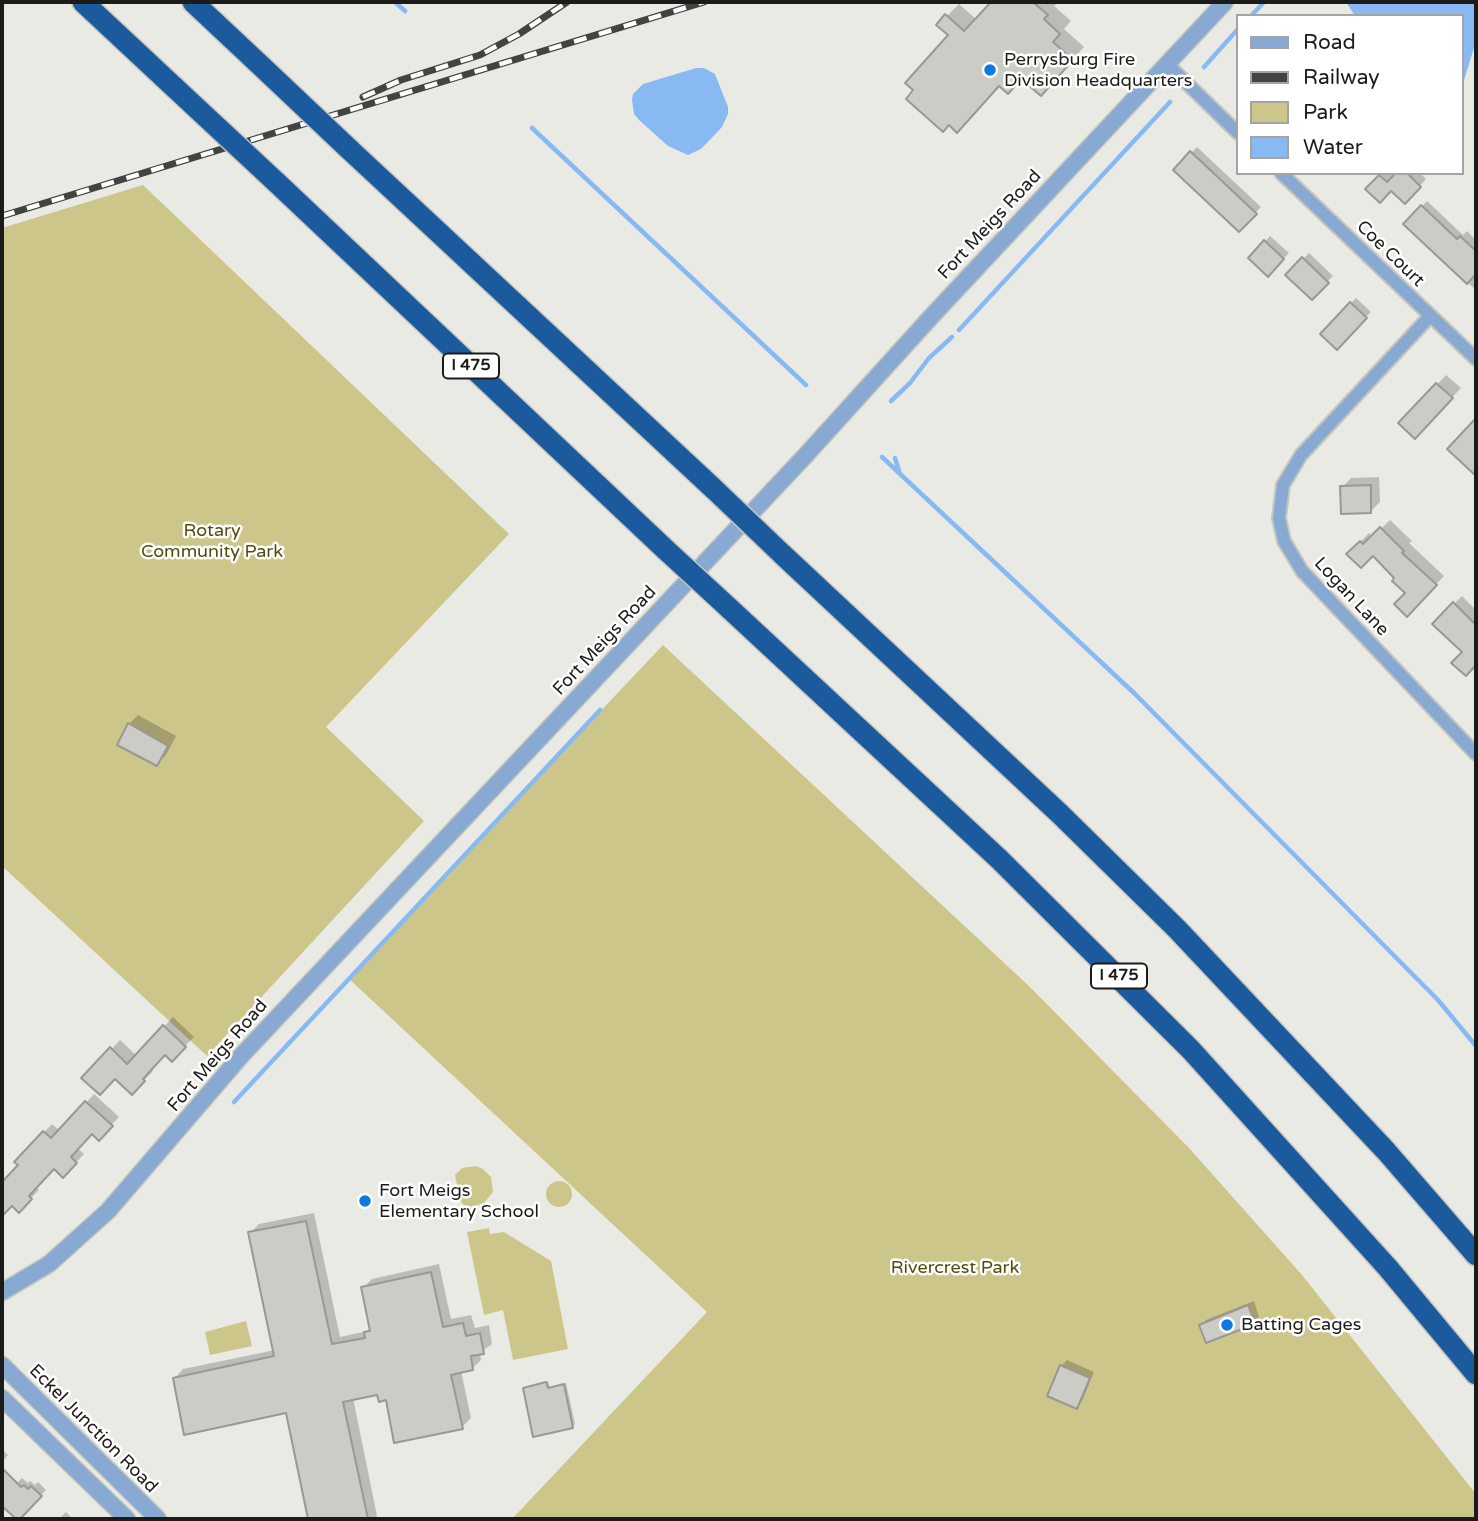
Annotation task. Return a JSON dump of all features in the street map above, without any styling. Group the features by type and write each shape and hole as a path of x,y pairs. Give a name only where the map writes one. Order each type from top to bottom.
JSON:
{"highway":[{"name":"I 475","path":"83,2 999,859 1100,958 1191,1050 1370,1247 1476,1374"},
{"path":"193,2 1060,814 1177,929 1378,1142 1476,1255"}],"street":[{"name":"Fort Meigs Road","path":"2,1292 49,1264 108,1211 241,1056 796,466 933,314 1225,2"},
{"path":"1167,64 1236,131"},
{"name":"Coe Court","path":"1283,175 1476,359"},
{"name":"Logan Lane","path":"1430,316 1301,455 1283,485 1279,518 1284,541 1302,571 1476,754"},
{"name":"Eckel Junction Road","path":"2,1365 158,1519"},
{"path":"2,1398 127,1519"}],"green space":[{"name":"Rotary Community Park","path":"143,185 509,534 326,727 424,821 207,1056 2,866 2,228"},
{"name":"Rivercrest Park","path":"663,645 1030,987 1189,1148 1302,1275 1476,1494 1476,1519 512,1519 707,1312 348,978"},
{"path":"476,1166 491,1177 493,1192 484,1203 467,1208 460,1201 455,1175 462,1168"},
{"path":"559,1181 568,1185 572,1194 568,1203 559,1207 550,1203 546,1194 550,1185"},
{"path":"489,1228 490,1234 504,1232 551,1261 568,1349 513,1360 503,1310 484,1315 467,1232"},
{"path":"246,1321 252,1346 210,1355 205,1332"}],"water":[{"path":"1346,2 1476,2 1476,41 1464,80 1464,14 1354,14"},
{"path":"704,68 715,74 728,107 728,114 722,127 701,149 688,155 668,146 639,120 634,114 632,100 633,94 643,84"}],"building":[{"name":"Perrysburg Fire Division Headquarters","path":"991,2 1033,2 1048,15 1044,19 1060,34 1053,42 1073,60 1041,96 1021,79 1008,94 999,86 957,133 949,125 943,132 906,99 913,90 905,83 948,35 936,25 945,14 964,31"},
{"path":"1190,151 1257,214 1239,232 1173,170"},
{"path":"1379,175 1387,182 1394,175 1409,175 1421,187 1405,204 1391,191 1380,203 1365,189"},
{"path":"1421,205 1457,239 1460,236 1476,251 1476,274 1467,284 1403,224"},
{"path":"1264,240 1284,259 1268,277 1248,258"},
{"path":"1302,257 1329,283 1312,300 1285,275"},
{"path":"1350,302 1367,318 1337,350 1320,334"},
{"path":"1436,383 1453,398 1415,439 1398,423"},
{"path":"1476,418 1476,476 1447,449"},
{"path":"1371,485 1371,513 1341,514 1340,486"},
{"path":"1380,527 1404,551 1402,553 1437,585 1407,617 1394,604 1405,593 1373,556 1361,568 1346,554 1360,541 1363,544"},
{"path":"1453,602 1476,625 1476,665 1466,676 1451,663 1462,652 1432,624"},
{"path":"128,723 168,746 157,766 117,745"},
{"path":"163,1025 186,1047 172,1062 165,1055 132,1095 115,1079 100,1095 81,1078 110,1047 127,1064"},
{"path":"85,1101 113,1126 99,1141 92,1134 71,1157 77,1163 63,1178 54,1169 29,1196 32,1199 19,1213 12,1206 2,1216 2,1182 18,1165 14,1162 43,1131 51,1138"},
{"name":"Fort Meigs Elementary School","path":"306,1221 332,1344 365,1338 364,1332 370,1331 361,1287 431,1272 443,1327 463,1323 466,1336 480,1333 484,1354 471,1356 473,1370 451,1375 463,1429 394,1443 386,1400 379,1402 377,1395 343,1402 368,1519 308,1519 286,1413 184,1435 173,1378 274,1356 248,1232"},
{"name":"Batting Cages","path":"1248,1305 1255,1324 1206,1343 1199,1325"},
{"path":"1060,1365 1090,1378 1077,1409 1047,1396"},
{"path":"546,1382 548,1388 564,1384 573,1428 533,1437 523,1388"},
{"path":"2,1468 21,1487 24,1485 28,1489 31,1486 42,1496 20,1519 16,1519 2,1506"}],"waterway":[{"path":"395,2 405,11"},
{"path":"1253,14 1264,2"},
{"path":"1204,67 1236,31"},
{"path":"959,330 1170,102"},
{"path":"532,128 806,385"},
{"path":"891,401 910,383 929,358 952,337"},
{"path":"882,457 1135,694 1438,1000 1476,1046"},
{"path":"895,458 899,471"},
{"path":"234,1102 600,710"}],"railway":[{"path":"363,97 401,80 480,55 519,34 567,2"},
{"path":"2,216 704,2"}],"place":[{"name":"Perrysburg Fire Division Headquarters","path":"990,70"},
{"name":"Fort Meigs Elementary School","path":"365,1201"},
{"name":"Batting Cages","path":"1227,1325"}]}
